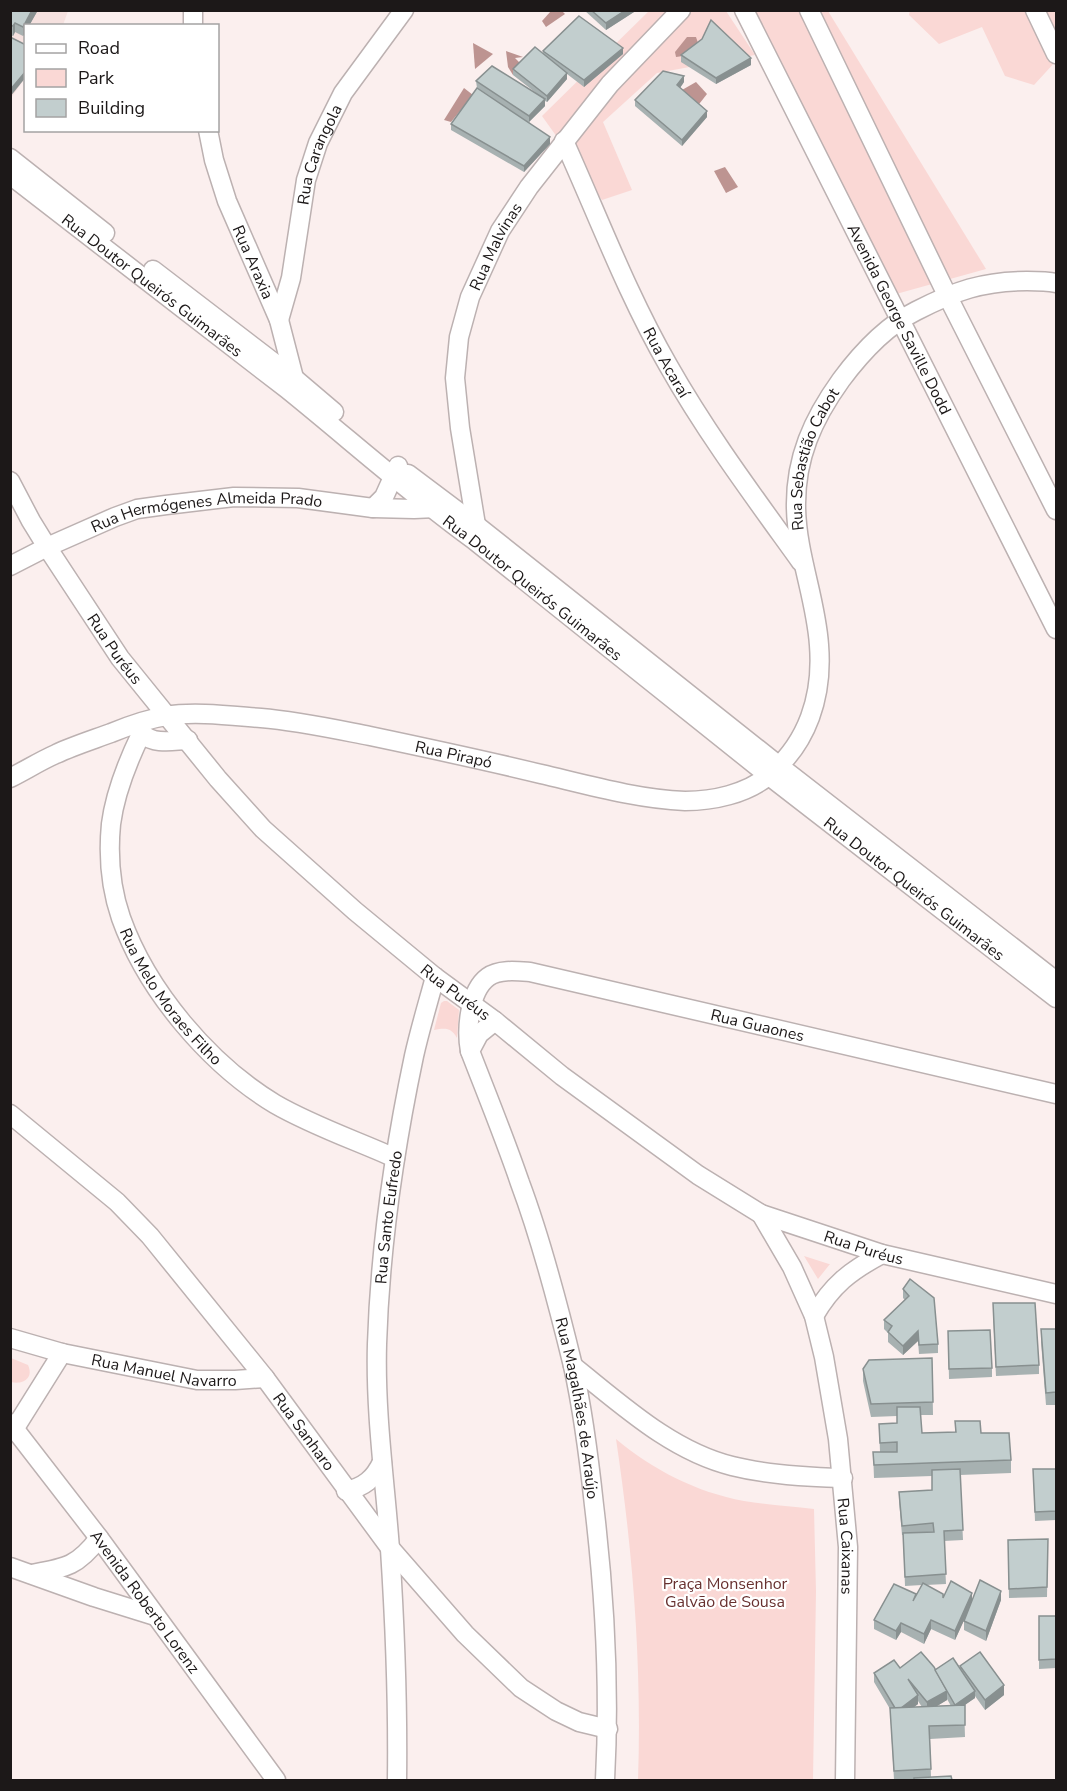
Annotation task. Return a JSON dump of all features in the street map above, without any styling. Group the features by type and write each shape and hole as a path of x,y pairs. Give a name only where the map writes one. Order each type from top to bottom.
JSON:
{"street":[{"name":"Rua Carangola","path":"276,365 306,180 318,143 343,93 404,10"},
{"name":"Rua Malvinas","path":"475,532 455,378 459,337 470,297 500,231 529,187 610,84 681,10"},
{"name":"Avenida George Saville Dodd","path":"744,10 1056,629"},
{"path":"810,10 947,296 1056,510"},
{"path":"1035,10 1056,54"},
{"name":"Rua Araxia","path":"208,132 214,160 227,201 281,326 291,384"},
{"name":"Rua Acaraí","path":"564,141 638,309 668,366 709,431 804,566"},
{"name":"Rua Doutor Queirós Guimarães","path":"10,158 276,365 291,384"},
{"name":"Rua Doutor Queirós Guimarães","path":"10,175 291,384 396,471 773,770 1056,999"},
{"name":"Rua Sebastião Cabot","path":"773,770 803,736 818,690 819,646 797,526 796,503 801,464 811,428 824,404 853,364 900,318 947,296 984,284 1002,281 1056,283"},
{"path":"373,508 384,497 396,471"},
{"name":"Rua Puréus","path":"10,481 47,547 120,658 218,779 262,829 355,911 435,977 495,1021 562,1076 689,1169 760,1214 882,1254 1056,1294"},
{"name":"Rua Hermógenes Almeida Prado","path":"10,566 47,547 137,509 234,497 298,498 373,508 440,506"},
{"name":"Rua Pirapó","path":"10,778 57,753 138,729 167,715 229,715 295,721 446,752 622,793 666,799 689,801 733,794 754,785 773,770"},
{"path":"138,729 146,737 160,741 188,740"},
{"name":"Rua Melo Moraes Filho","path":"138,729 116,798 111,825 110,854 114,889 121,918 139,959 158,990 183,1023 235,1075 275,1103 321,1127 395,1158"},
{"name":"Rua Doutor Queirós Guimarães","path":"773,770 1056,981"},
{"name":"Rua Guaones","path":"472,1004 476,994 489,977 508,971 530,972 1056,1094"},
{"name":"Rua Santo Eufredo","path":"397,1780 398,1718 390,1548 378,1404 377,1345 383,1255 395,1158 415,1054 435,977"},
{"name":"Rua Magalhães de Araújo","path":"472,1004 468,1034 470,1051 521,1185 550,1277 582,1411 600,1555 606,1627 608,1729 605,1780"},
{"path":"470,1051 479,1034 495,1021"},
{"name":"Rua Sanharo","path":"10,1114 117,1202 150,1236 265,1378 390,1548 465,1634 521,1689 556,1711 579,1722 608,1729"},
{"name":"Rua Caixanas","path":"760,1214 792,1267 814,1316 838,1438 848,1547 845,1780"},
{"path":"814,1316 825,1296 842,1280 857,1267 882,1254"},
{"path":"10,1338 62,1353 13,1425"},
{"name":"Rua Manuel Navarro","path":"62,1353 197,1380 265,1378"},
{"path":"573,1366 670,1439 699,1454 730,1466 762,1472 801,1477 843,1478"},
{"name":"Avenida Roberto Lorenz","path":"13,1425 99,1538 276,1780"},
{"path":"346,1491 369,1482 377,1473 382,1462"},
{"path":"29,1574 64,1568 77,1562 87,1554 99,1538"},
{"path":"10,1567 155,1616"}],"shaded area":[{"path":"11,11 68,11 63,24 24,24 24,79 11,98"},
{"path":"551,11 562,11 565,14 546,27 542,21"},
{"path":"687,37 696,37 698,43 683,56 676,57 675,52"},
{"path":"473,43 493,54 475,69"},
{"path":"506,51 523,57 515,58 520,63 513,75 508,67"},
{"path":"696,82 707,94 696,108 682,90"},
{"path":"464,88 473,95 451,122 444,120"},
{"path":"725,167 738,187 726,193 714,171"}],"green space":[{"path":"910,10 1055,11 1056,61 1034,85 1005,76 982,27 939,44 909,15"},
{"path":"649,11 726,11 755,55 657,73 603,122 632,190 602,200 542,116"},
{"path":"752,11 828,11 986,269 889,296"},
{"path":"444,1001 459,1010 457,1038 447,1029 434,1030 441,1003"},
{"path":"804,1256 829,1264 830,1264 818,1279"},
{"path":"11,1358 28,1365 30,1374 26,1380 11,1382"},
{"name":"Praça Monsenhor Galvão de Sousa","path":"616,1439 660,1470 692,1486 744,1501 814,1509 816,1591 813,1780 638,1780 639,1695 635,1609"}],"building":[{"path":"10,10 32,10 23,27 15,23 13,26 10,25"},
{"path":"591,10 626,10 606,23"},
{"path":"579,16 623,48 584,80 543,51"},
{"path":"711,20 751,58 716,78 681,55 702,39"},
{"path":"10,37 24,44 24,73 10,90"},
{"path":"535,47 567,73 547,96 513,69"},
{"path":"492,66 545,99 529,116 476,81"},
{"path":"663,71 684,76 677,85 707,111 682,140 635,100"},
{"path":"477,88 550,137 524,166 451,124"},
{"path":"910,1279 934,1298 938,1344 919,1345 918,1331 903,1346 888,1332 892,1326 884,1320 909,1296 903,1289"},
{"path":"993,1303 1035,1303 1039,1365 996,1367"},
{"path":"1041,1329 1056,1329 1056,1392 1046,1393"},
{"path":"990,1330 992,1368 949,1369 948,1331"},
{"path":"932,1358 933,1402 871,1404 863,1369 869,1360"},
{"path":"897,1407 920,1407 922,1433 956,1432 955,1421 980,1421 981,1433 1009,1433 1011,1460 874,1465 873,1452 897,1452 897,1442 880,1443 879,1424 897,1423"},
{"path":"960,1469 963,1530 944,1531 946,1574 905,1577 903,1533 934,1532 933,1523 902,1526 899,1492 932,1490 932,1470"},
{"path":"1033,1469 1056,1469 1056,1511 1035,1512"},
{"path":"1048,1539 1047,1587 1009,1589 1008,1540"},
{"path":"980,1580 1001,1591 986,1631 964,1621"},
{"path":"951,1581 972,1593 955,1631 931,1620 924,1634 901,1623 896,1631 874,1620 894,1584 916,1594 913,1601 923,1583 943,1594 943,1598"},
{"path":"1039,1616 1056,1616 1056,1659 1039,1660"},
{"path":"921,1652 934,1667 947,1691 927,1702 908,1679 918,1695 901,1708 895,1708 874,1673 894,1660 900,1668"},
{"path":"980,1652 1004,1685 985,1700 960,1666"},
{"path":"953,1658 975,1691 955,1705 935,1670"},
{"path":"965,1705 965,1725 929,1726 931,1769 894,1771 890,1708"},
{"path":"951,1776 952,1780 914,1780 914,1778"}]}
